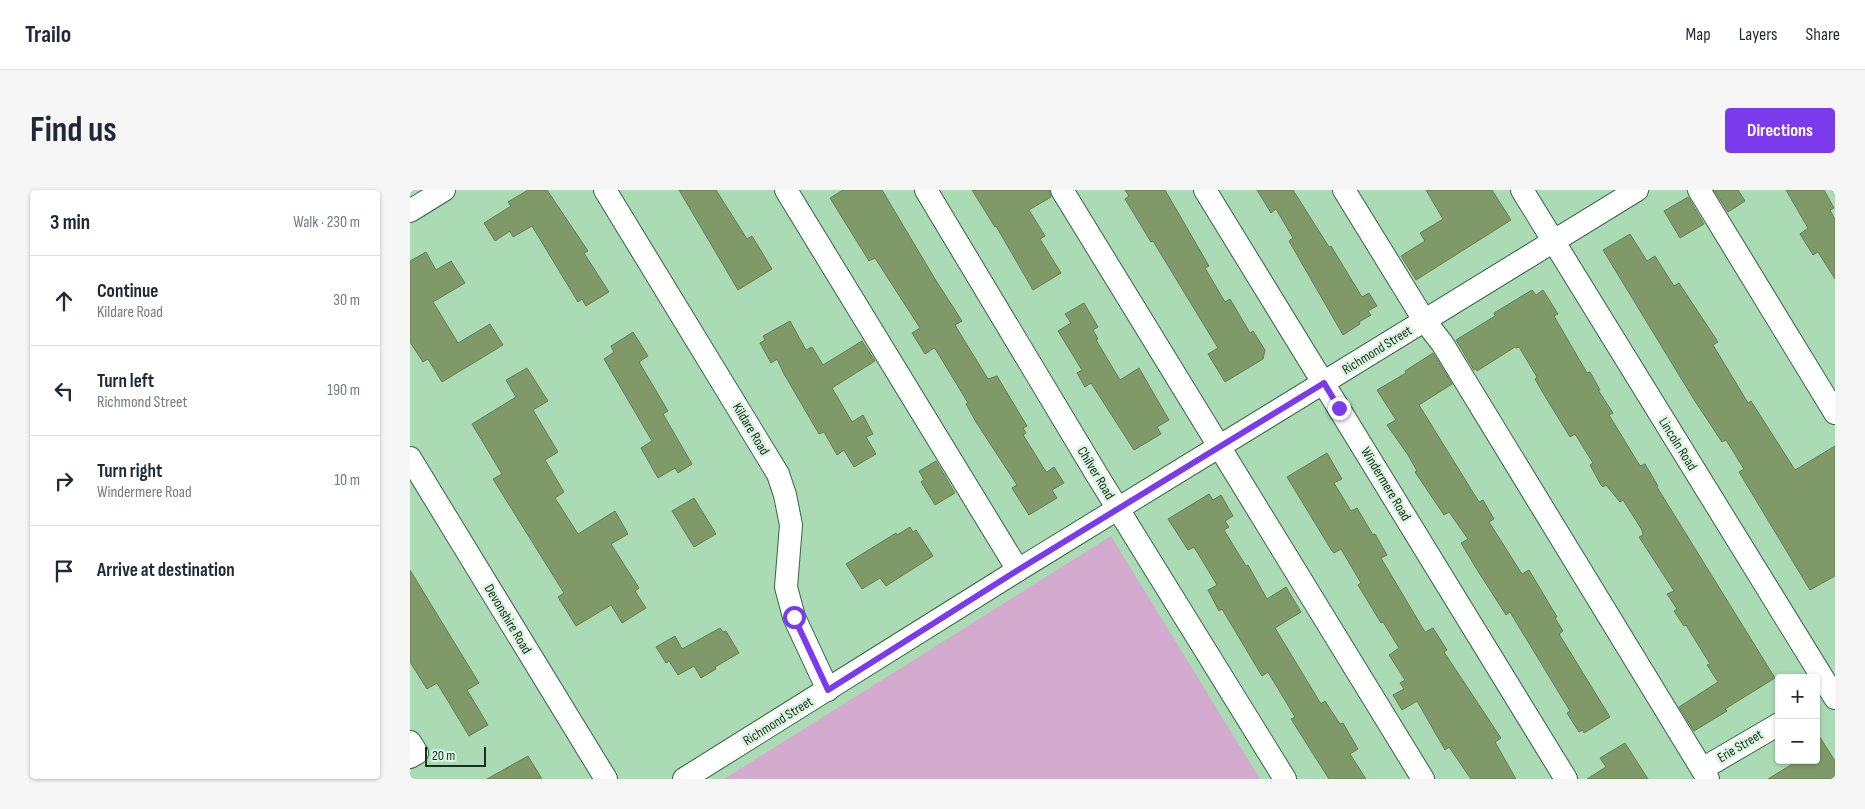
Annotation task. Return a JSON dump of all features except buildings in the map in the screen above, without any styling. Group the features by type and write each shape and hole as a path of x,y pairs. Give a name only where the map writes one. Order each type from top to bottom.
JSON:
{"street":[{"path":"410,211 444,190"},
{"name":"Kildare Road","path":"605,190 778,474 785,495 791,525 786,587 794,617 828,690"},
{"path":"786,190 1018,570"},
{"name":"Chilver Road","path":"926,190 1118,510 1284,779"},
{"path":"1062,190 1423,779"},
{"name":"Windermere Road","path":"1205,190 1566,779"},
{"path":"1344,190 1424,320 1442,343 1705,774"},
{"name":"Lincoln Road","path":"1522,190 1829,695"},
{"name":"Richmond Street","path":"684,779 1018,570 1637,190"},
{"path":"1699,190 1835,413"},
{"name":"Devonshire Road","path":"410,458 606,779"},
{"name":"Erie Street","path":"1705,774 1775,727"},
{"path":"410,742 417,753 410,757"}],"shaded area":[{"path":"1111,536 1260,779 724,779"}],"route":[{"path":"794,617 828,690 1018,570 1324,383 1339,408"}]}
